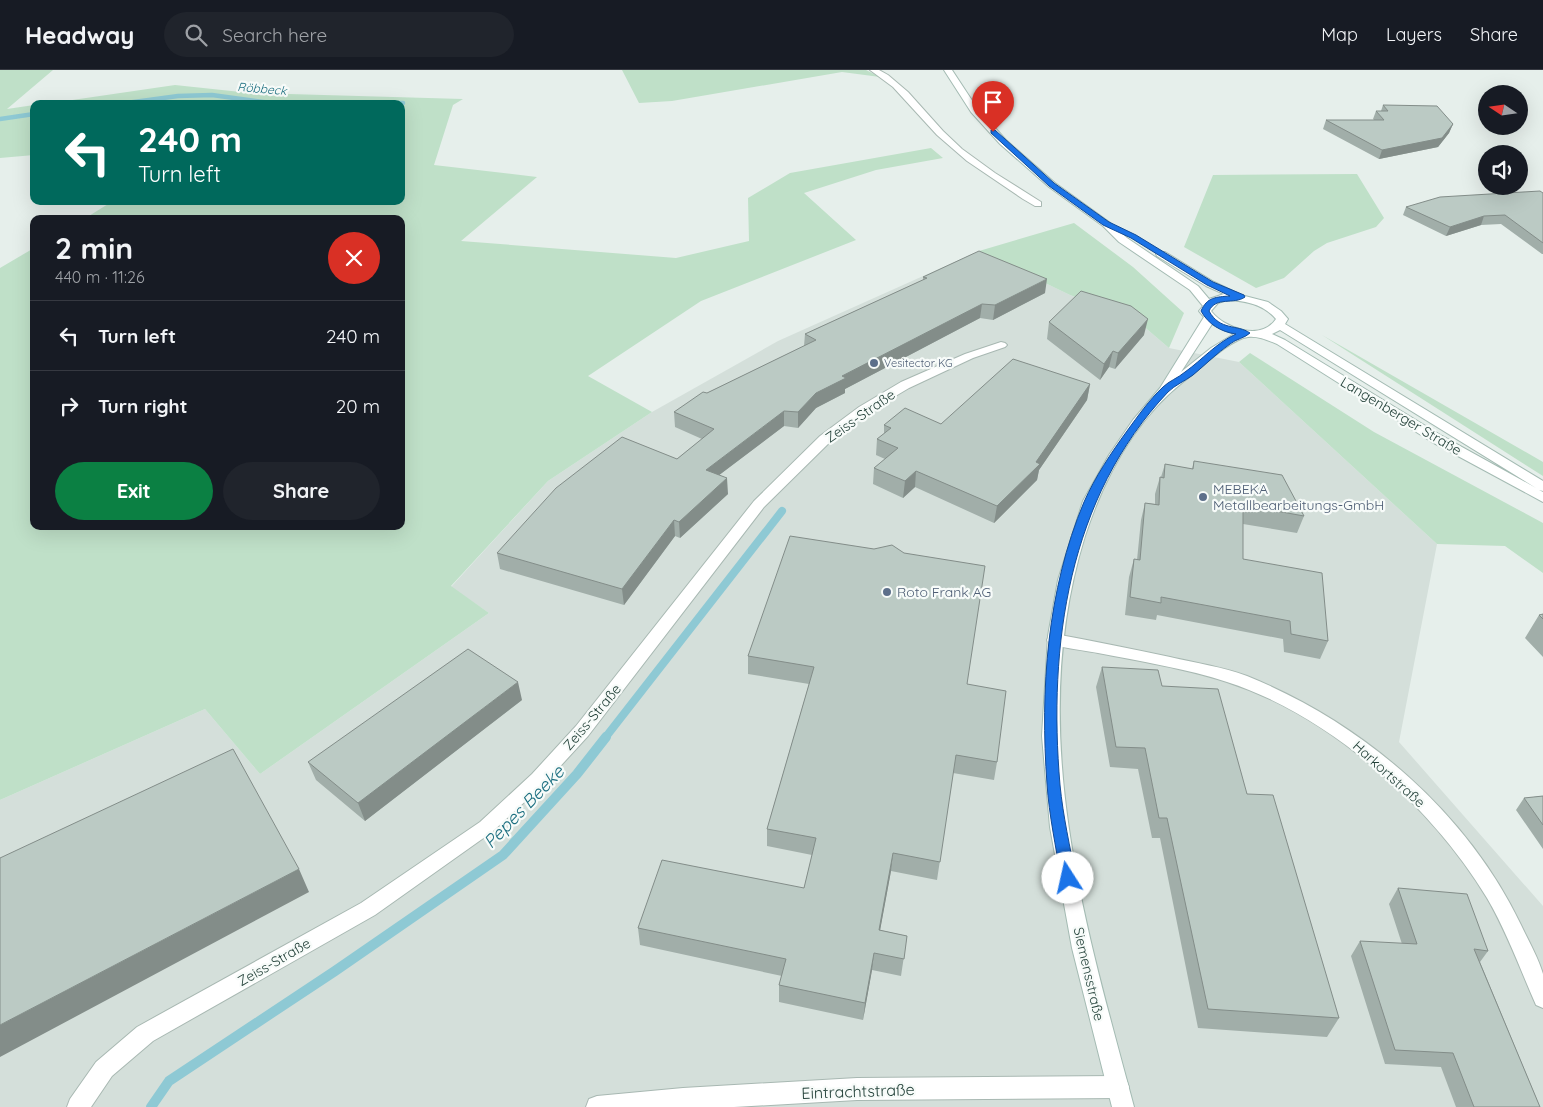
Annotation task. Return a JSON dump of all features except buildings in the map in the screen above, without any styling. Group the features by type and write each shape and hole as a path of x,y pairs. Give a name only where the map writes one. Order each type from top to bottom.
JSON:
{"street":[{"path":"874,70 885,76 912,100 948,141 1011,188 1038,204"},
{"path":"948,70 974,110 1003,142 1052,185 1106,224 1123,240 1194,288 1208,304"},
{"path":"1106,224 1133,237 1210,284 1241,297 1268,305 1282,319 1279,325 1273,330 1260,333 1230,331 1209,318 1205,311 1208,304 1215,300 1241,297"},
{"name":"Siemensstraße","path":"1121,1097 1093,993 1075,913 1059,825 1051,750 1052,684 1058,610 1064,580 1090,502 1114,457 1146,412 1166,388 1176,370 1203,333 1209,318"},
{"name":"Langenberger Straße","path":"1279,325 1543,487"},
{"name":"Siemensstraße","path":"1166,388 1188,375 1229,340 1246,333"},
{"name":"Langenberger Straße","path":"1260,333 1280,342 1437,439 1543,498"},
{"name":"Zeiss-Straße","path":"78,1107 104,1069 145,1034 368,909 486,827 538,779 582,731 759,504 811,452 863,410 905,385 968,356 1001,346"},
{"name":"Harkortstraße","path":"1055,640 1208,671 1239,680 1297,707 1336,729 1369,752 1453,834 1486,880 1513,931 1543,998"},
{"name":"Eintrachtstraße","path":"597,1107 683,1099 856,1089 1121,1097"}],"shaded area":[{"path":"979,251 1070,295 1134,318 1169,348 1239,362 1437,544 1399,742 1543,906 1543,1107 0,1107 0,800 205,709 260,774 489,613 451,587 548,481 652,412 778,341"}],"green space":[{"path":"0,70 53,70 7,109 30,106 30,155 0,158"},
{"path":"622,70 866,70 880,77 842,72 672,101 639,103"},
{"path":"175,85 250,93 463,99 453,105 434,165 537,177 461,241 676,258 749,241 748,198 790,173 931,148 943,158 876,170 804,193 856,240 701,301 588,376 652,412 548,481 451,586 489,613 260,774 205,709 0,800 0,268 30,250 30,530 405,530 405,215 90,215 107,205 405,205 405,100 72,100"},
{"path":"1357,174 1384,218 1376,227 1327,243 1314,251 1284,278 1256,288 1184,247 1213,175"},
{"path":"1074,223 1133,267 1184,313 1169,348 1134,318 1070,295 979,251"},
{"path":"1322,335 1543,462 1543,476"},
{"path":"1250,353 1374,432 1543,523 1543,573 1505,546 1437,544 1239,362"}],"waterway":[{"name":"Röbbeck","path":"148,100 178,96 212,95 249,100"},
{"name":"Röbbeck","path":"0,119 30,115"},
{"name":"Pepes Beeke","path":"605,738 782,511"},
{"name":"Pepes Beeke","path":"151,1107 169,1081 335,971 503,855 577,774 606,737"}],"place":[{"name":"Vesitector KG","path":"874,363"},
{"name":"MEBEKA Metallbearbeitungs-GmbH","path":"1203,497"},
{"name":"Roto Frank AG","path":"887,592"}],"route":[{"path":"993,132 1052,185 1106,224 1133,237 1210,284 1241,297 1227,297 1215,300 1208,304 1205,311 1209,318 1230,331 1246,333 1229,340 1188,375 1166,388 1146,412 1114,457 1090,502 1081,526 1064,580 1058,610 1052,684 1051,750 1054,787 1068,878"}]}
